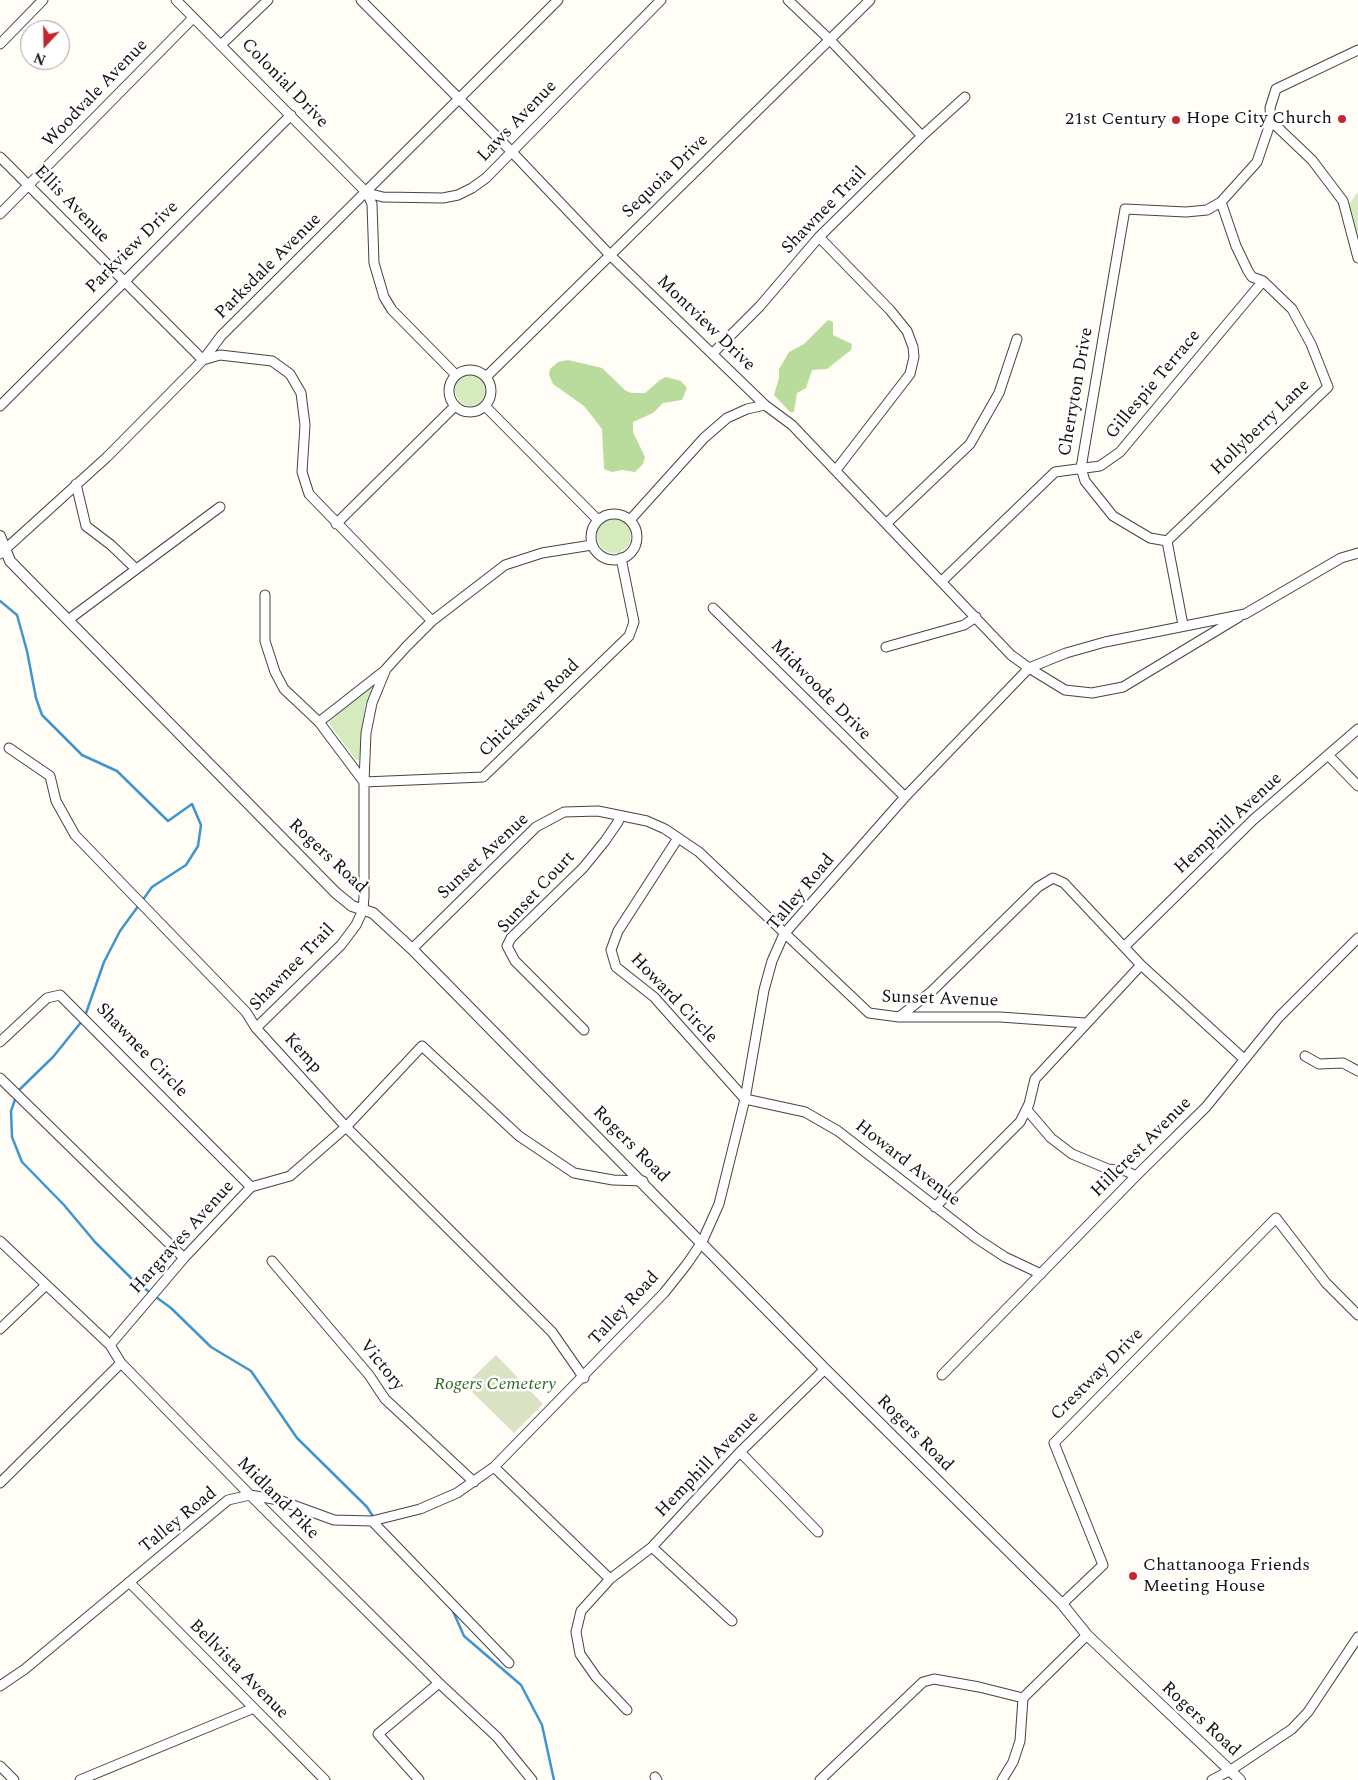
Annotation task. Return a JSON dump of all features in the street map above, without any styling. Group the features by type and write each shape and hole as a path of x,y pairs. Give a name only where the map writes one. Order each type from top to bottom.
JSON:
{"street":[{"path":"0,44 43,0"},
{"name":"Colonial Drive","path":"176,0 222,44 367,193"},
{"path":"222,44 268,0"},
{"name":"Montview Drive","path":"361,0 511,151 610,255 714,353 765,405 792,425 888,523 1011,656 1029,668"},
{"name":"Parksdale Avenue","path":"3,551 107,457 203,360 221,336 367,193 558,0"},
{"name":"Laws Avenue","path":"367,193 383,197 443,198 458,196 486,178 661,0"},
{"path":"788,0 830,40 922,136"},
{"name":"Sequoia Drive","path":"486,377 870,0"},
{"name":"Woodvale Avenue","path":"0,214 194,18"},
{"path":"1221,202 1257,162 1271,121 1270,108 1276,89 1358,50"},
{"name":"Shawnee Trail","path":"714,353 760,306 819,237 965,96"},
{"name":"Parkview Drive","path":"0,406 122,281 291,115"},
{"path":"1271,121 1312,160 1343,201 1358,258"},
{"name":"Ellis Avenue","path":"0,157 203,360"},
{"path":"367,193 372,204 374,263 384,297 392,310 456,376"},
{"name":"Cherryton Drive","path":"1167,541 1150,538 1112,516 1085,481 1081,468 1125,209 1186,212 1207,210 1221,202"},
{"name":"Hollyberry Lane","path":"1167,541 1328,387 1311,344 1292,309 1263,281 1252,277 1248,271 1236,246 1221,202"},
{"path":"819,237 890,310 907,331 913,346 914,356 910,374 836,470"},
{"name":"Gillespie Terrace","path":"942,581 1055,472 1100,466 1120,452 1263,281"},
{"path":"888,523 970,444 999,393 1017,339"},
{"path":"203,360 220,355 272,361 290,374 301,394 305,425 302,472 309,494 432,621"},
{"path":"464,371 477,371 486,377 490,385 491,394 485,406 475,412 465,412 455,406 450,396 450,384 456,376 464,371"},
{"path":"630,520 704,438 734,415 765,405"},
{"path":"336,524 455,406"},
{"path":"485,406 598,520"},
{"path":"76,484 86,526 111,545 136,570"},
{"path":"68,620 220,507"},
{"path":"614,514 630,520 637,536 635,546 621,558 612,559 602,556 592,545 591,535 598,520 614,514"},
{"name":"Rogers Road","path":"0,536 3,551 10,561 336,893 352,906 373,913 412,949 643,1181 825,1369 1062,1604 1087,1635 1240,1780"},
{"path":"1167,541 1183,625"},
{"name":"Shawnee Trail","path":"319,722 386,670 432,621 505,565 542,553 592,545"},
{"name":"Talley Road","path":"1029,668 1065,690 1092,693 1123,688 1341,558 1358,553"},
{"name":"Chickasaw Road","path":"364,782 483,777 629,636 634,622 621,558"},
{"path":"265,595 265,641 275,672 284,689 319,722 364,782"},
{"name":"Midwoode Drive","path":"713,608 904,797"},
{"name":"Talley Road","path":"0,1686 25,1669 228,1500 250,1495 279,1500 334,1520 372,1521 420,1509 457,1493 494,1467 584,1378 664,1293 688,1264 702,1242 719,1204 745,1099 764,990 772,961 784,934 904,797 1029,668 1105,642 1245,614"},
{"path":"886,647 964,625 976,617"},
{"name":"Shawnee Trail","path":"256,1028 341,945 356,926 363,910 366,733 372,703 386,670"},
{"name":"Hemphill Avenue","path":"1125,946 1253,820 1357,733"},
{"name":"Kemp","path":"9,748 50,776 56,801 75,834 246,1012 256,1028 346,1127 552,1332 584,1378"},
{"path":"1328,756 1358,786"},
{"name":"Sunset Avenue","path":"412,949 536,827 564,812 598,811 647,821 699,852 728,877 784,934 869,1013 899,1018 1000,1017 1085,1023"},
{"name":"Sunset Court","path":"584,1030 514,961 507,946 511,938 583,868 605,841 620,816"},
{"name":"Howard Circle","path":"678,838 618,932 610,950 616,967 654,997 745,1099"},
{"path":"899,1018 932,991 1038,887 1053,878 1064,883 1141,965 1244,1059"},
{"name":"Hillcrest Avenue","path":"942,1375 1206,1107 1278,1018 1358,938"},
{"path":"935,1207 1015,1128 1027,1110 1035,1079 1085,1023 1141,965"},
{"name":"Shawnee Circle","path":"0,1042 47,998 60,995 251,1187"},
{"name":"Hargraves Avenue","path":"110,1345 184,1258 251,1187 290,1176 346,1127 422,1046 519,1136 574,1173 613,1180 643,1181"},
{"path":"1305,1056 1319,1064 1343,1063 1358,1071"},
{"path":"0,1078 184,1258"},
{"name":"Howard Avenue","path":"745,1099 805,1112 838,1131 935,1207 1005,1257 1040,1274"},
{"path":"1027,1110 1051,1138 1072,1154 1108,1169 1126,1171 1136,1176"},
{"name":"Crestway Drive","path":"1062,1604 1103,1564 1054,1443 1276,1218 1326,1283 1358,1315"},
{"name":"Midland Pike","path":"0,1241 45,1286 110,1345 121,1363 250,1495 439,1683 497,1736 532,1780"},
{"name":"Victory","path":"272,1261 369,1376 385,1398 474,1482"},
{"path":"0,1329 45,1286"},
{"path":"0,1483 121,1363"},
{"name":"Hemphill Avenue","path":"627,1710 596,1677 580,1654 576,1632 581,1610 610,1579 652,1547 740,1452 825,1369"},
{"path":"740,1452 818,1532"},
{"path":"494,1467 610,1579"},
{"path":"372,1521 508,1662"},
{"path":"652,1547 732,1621"},
{"name":"Bellvista Avenue","path":"129,1582 325,1780"},
{"path":"1002,1780 1013,1762 1020,1741 1023,1698 1087,1635"},
{"path":"1212,1780 1231,1770 1292,1729 1308,1712 1358,1637"},
{"path":"820,1780 923,1682 934,1679 979,1687 1023,1698"},
{"path":"419,1780 378,1734 439,1683"},
{"path":"80,1780 254,1708"},
{"path":"0,1766 14,1780"}],"green space":[{"path":"1358,192 1358,242 1348,206"},
{"path":"828,320 833,322 833,335 852,344 851,350 827,369 812,370 806,388 797,393 794,412 790,412 774,395 779,378 779,369 789,352 804,344"},
{"path":"568,360 602,368 626,391 632,393 645,393 666,377 681,381 687,388 682,400 663,403 653,413 633,422 633,432 645,457 643,464 635,472 622,470 612,472 604,469 602,429 584,406 553,384 549,375 550,369 558,362"},
{"path":"471,374 477,375 482,379 486,384 486,396 482,401 477,405 471,406 465,405 460,401 456,396 455,390 456,384 460,379 465,375"},
{"path":"614,519 621,520 626,524 630,529 630,543 626,548 621,552 614,553 607,552 602,548 598,543 597,536 598,529 602,524 607,520"},
{"path":"370,686 372,689 365,706 359,760 356,760 330,725 330,721"},
{"name":"Rogers Cemetery","path":"496,1355 543,1404 514,1433 465,1385"}],"waterway":[{"path":"0,601 17,615 27,651 36,698 42,715 82,755 117,771 168,821 192,804 201,825 198,846 186,865 152,887 142,901"},
{"path":"85,1016 104,962 120,931 139,905"},
{"path":"17,1092 53,1057 82,1021"},
{"path":"16,1097 11,1111 12,1137 22,1162 64,1205 95,1242 134,1281 151,1293"},
{"path":"156,1297 171,1308 211,1347 251,1371 297,1438 367,1507 374,1518"},
{"path":"452,1609 464,1636 521,1685 542,1725 554,1780"}],"place":[{"name":"Hope City Church","path":"1342,119"},
{"name":"21st Century","path":"1176,120"},
{"name":"Chattanooga Friends Meeting House","path":"1133,1576"}]}
